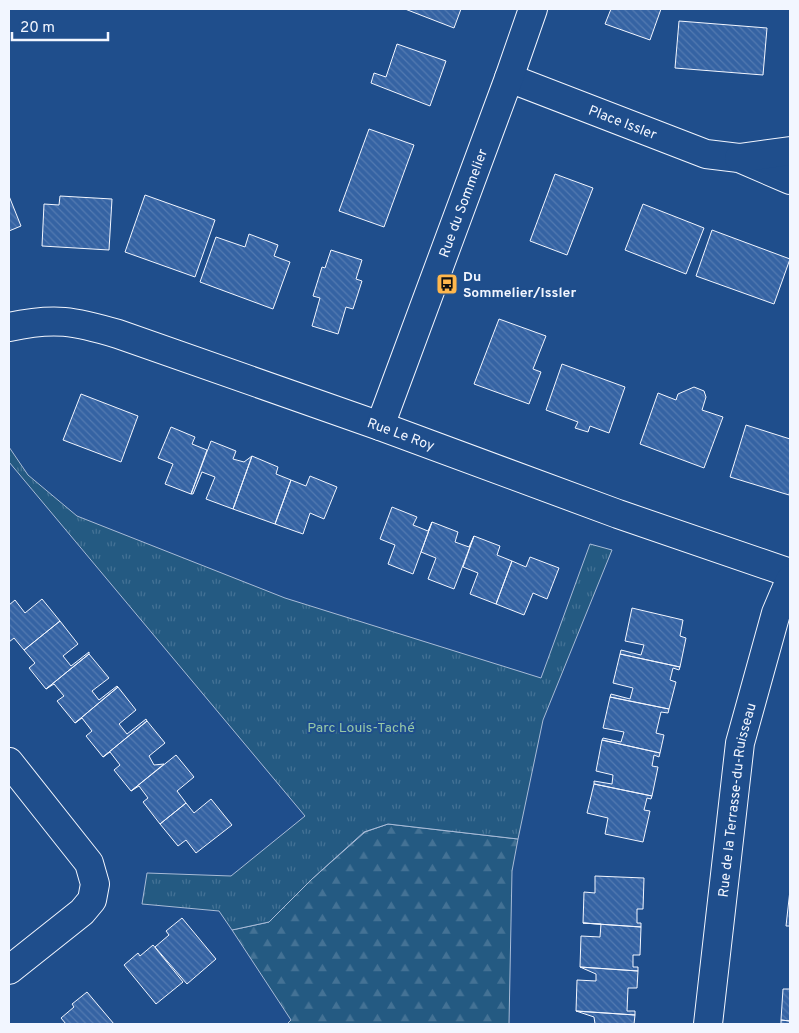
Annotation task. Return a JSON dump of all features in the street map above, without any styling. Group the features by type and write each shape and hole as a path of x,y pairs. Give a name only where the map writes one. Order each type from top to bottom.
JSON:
{"street":[{"name":"Rue du Sommelier","path":"380,426 509,78 532,9"},
{"name":"Place Issler","path":"509,78 706,154 739,158 790,151"},
{"name":"Place Issler","path":"739,158 790,180"},
{"name":"Rue Le Roy","path":"9,327 56,320 84,324 118,334 380,426 618,514 790,573"},
{"name":"Rue de la Terrasse-du-Ruisseau","path":"708,1024 740,743 776,613 790,580"},
{"path":"9,762 89,863 96,884 92,900 82,912 9,970"}],"green space":[{"name":"Parc Louis-Taché","path":"9,447 28,475 77,516 285,598 541,678 590,544 612,550 543,720 518,839 388,824 364,832 312,879 269,922 232,930 219,911 142,904 147,873 231,876 305,816 9,462"},
{"path":"388,824 518,839 512,871 509,1024 287,1024 291,1020 232,930 269,922 312,879 365,832"}],"building":[{"path":"405,9 461,9 454,28"},
{"path":"611,9 661,9 650,40 605,24"},
{"path":"679,21 767,28 763,75 675,68"},
{"path":"397,44 446,61 430,106 371,83 374,73 386,77"},
{"path":"369,129 414,145 384,227 339,211"},
{"path":"555,174 593,188 567,255 530,241"},
{"path":"145,195 215,220 195,277 125,252"},
{"path":"9,196 21,226 9,231"},
{"path":"60,196 112,199 109,250 42,246 44,204 59,205"},
{"path":"643,204 704,228 686,274 625,250"},
{"path":"712,230 790,259 774,304 696,276"},
{"path":"249,234 278,245 274,256 290,262 273,309 200,282 216,237 245,247"},
{"path":"331,250 362,260 356,279 362,281 353,309 346,307 338,334 312,326 320,298 313,296 322,267 325,268"},
{"path":"499,319 546,336 533,369 541,372 529,404 474,384"},
{"path":"562,364 625,387 609,433 590,426 588,432 575,428 578,422 546,410"},
{"path":"694,387 704,391 706,397 702,410 723,417 704,468 640,444 658,393 676,400 678,394"},
{"path":"81,394 138,416 121,462 63,440"},
{"path":"746,425 790,439 789,495 730,477"},
{"path":"171,427 195,437 192,444 207,450 191,494 165,484 173,464 158,458"},
{"path":"211,441 236,451 233,459 244,462 252,456 233,509 206,499 215,477 202,472 193,494 191,494"},
{"path":"252,456 278,467 276,474 291,480 275,524 233,509"},
{"path":"310,476 337,487 324,519 310,513 303,534 275,524 291,480 306,486"},
{"path":"392,507 417,517 413,525 428,531 432,522 413,574 388,564 395,545 380,539"},
{"path":"432,522 458,532 455,542 469,547 474,536 454,589 428,579 436,558 421,552"},
{"path":"474,536 500,546 497,555 512,561 496,604 470,594 478,573 463,567"},
{"path":"530,557 559,568 547,599 533,593 524,615 496,604 512,561 526,567"},
{"path":"42,599 60,621 24,650 14,638 9,642 9,605 15,600 25,613"},
{"path":"632,608 683,620 680,636 686,638 680,667 620,654 621,650 641,655 644,645 625,641"},
{"path":"60,621 78,644 63,656 71,666 89,652 89,654 46,689 29,668 35,663 24,650"},
{"path":"89,654 109,678 92,691 99,700 118,687 75,723 57,701 64,696 54,684 46,689"},
{"path":"620,654 680,667 679,670 673,668 670,680 676,682 669,709 610,697 611,694 630,699 633,688 613,683"},
{"path":"118,687 136,710 119,724 127,734 146,719 147,721 103,757 86,736 92,731 82,718 75,723"},
{"path":"610,697 669,709 668,713 661,712 656,733 664,735 660,753 602,740 603,738 621,742 624,732 603,728"},
{"path":"147,721 165,743 149,756 154,765 164,764 131,791 114,770 120,765 110,752 103,757"},
{"path":"602,740 660,753 659,757 654,755 652,766 658,767 652,796 594,784 594,781 612,784 613,775 596,771"},
{"path":"176,755 194,777 177,791 186,803 160,824 143,802 148,798 139,786 131,791"},
{"path":"594,784 652,796 651,799 647,798 644,810 650,811 643,842 605,834 608,818 587,813"},
{"path":"211,799 232,825 196,853 186,840 178,846 160,824 186,803 194,813"},
{"path":"595,876 644,878 643,909 637,909 637,923 641,923 641,927 583,923 584,892 595,893"},
{"path":"790,890 790,926 786,926"},
{"path":"182,918 216,959 187,984 155,947 169,935 166,931"},
{"path":"601,924 641,927 640,955 633,955 633,967 638,967 638,971 580,967 581,936 600,937"},
{"path":"153,945 183,982 156,1004 124,965 138,953 140,956"},
{"path":"580,967 638,971 637,988 628,988 627,1011 635,1011 635,1015 576,1011 577,980 596,981 596,974"},
{"path":"783,989 790,989 790,1021 781,1020"},
{"path":"87,992 114,1024 66,1024 61,1018 74,1007 72,1004"},
{"path":"576,1011 635,1015 634,1024 595,1024 594,1017"},
{"path":"781,1020 790,1021 790,1024 781,1024"}],"place":[{"name":"Du Sommelier/Issler","path":"447,284"}]}
